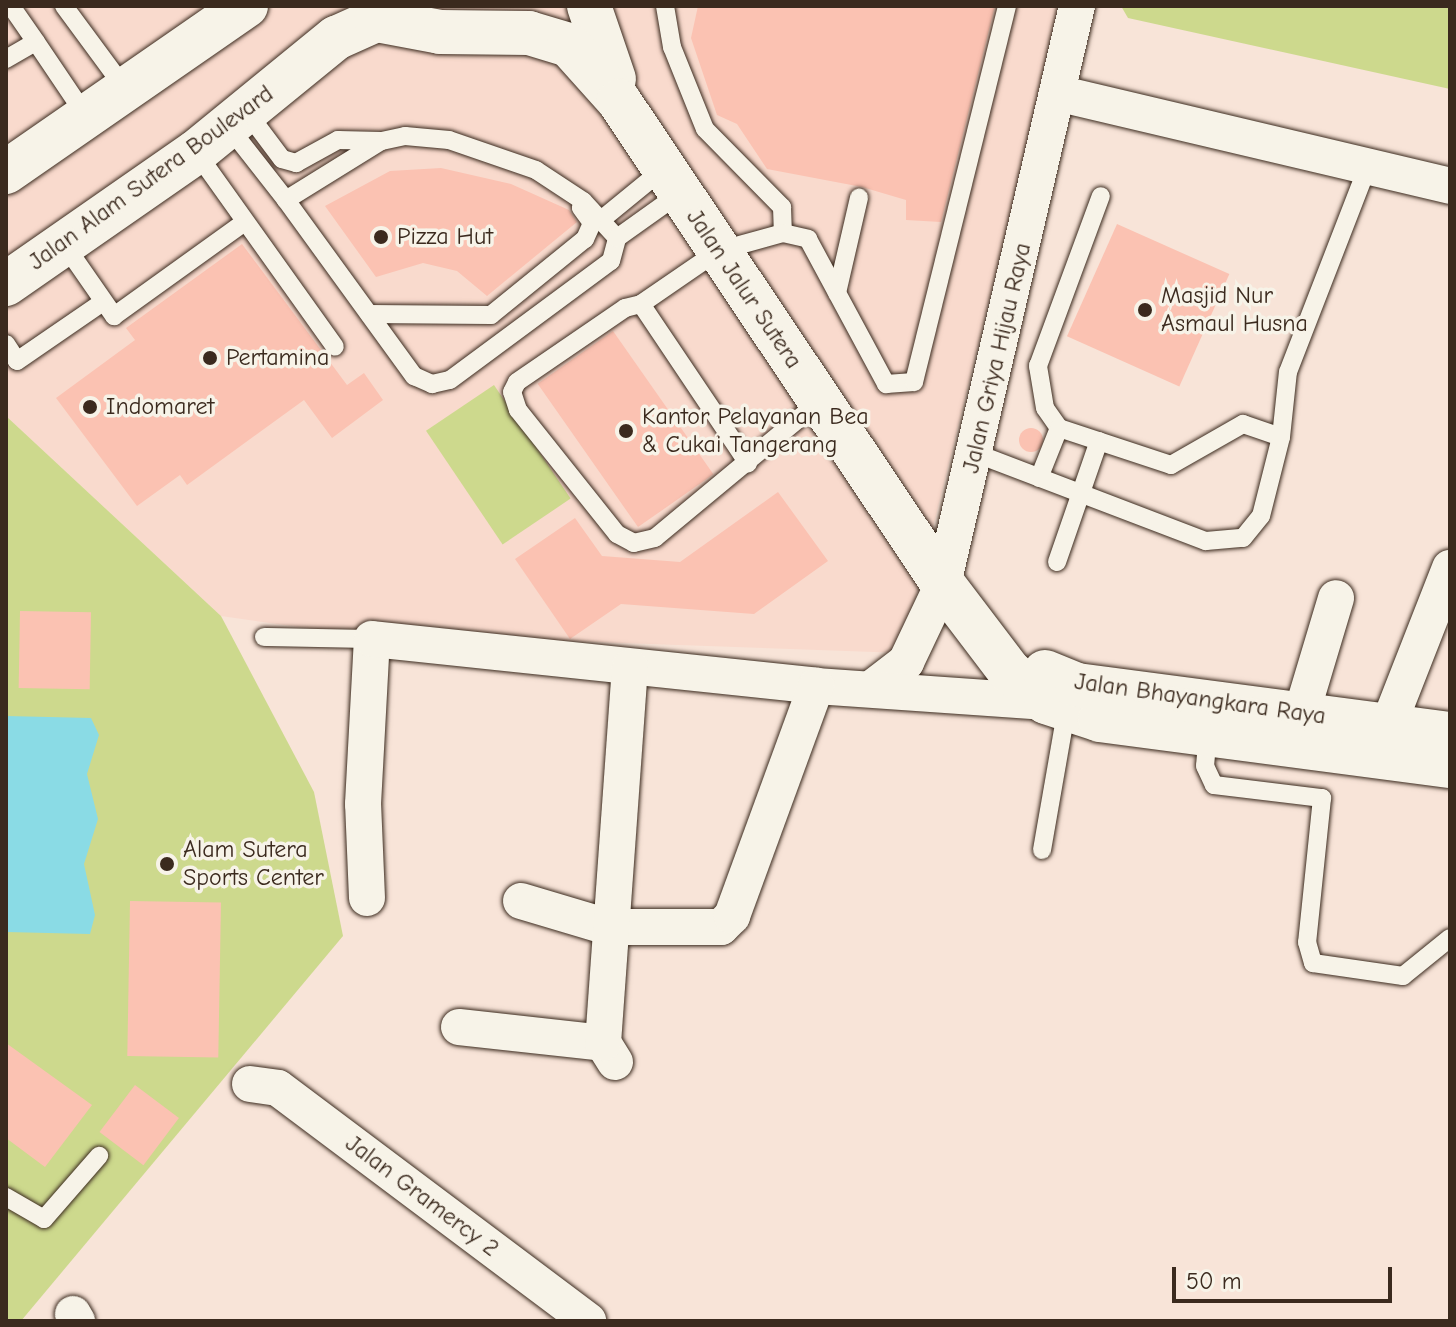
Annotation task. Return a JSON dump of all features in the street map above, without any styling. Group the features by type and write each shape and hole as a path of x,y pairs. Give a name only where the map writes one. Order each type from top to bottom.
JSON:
{"main road":[{"path":"6,172 246,6"},
{"path":"376,20 514,6"},
{"name":"Jalan Jalur Sutera","path":"589,6 619,101"},
{"name":"Jalan Jalur Sutera","path":"376,20 440,32 552,36 569,45 619,101 956,600 1009,671 1056,707"},
{"name":"Jalan Alam Sutera Boulevard","path":"6,284 223,130 336,38 376,20"},
{"name":"Jalan Bhayangkara Raya","path":"956,600 1034,668 1077,685 1210,719 1450,766"},
{"name":"Jalan Bhayangkara Raya","path":"1056,707 1210,719 1301,715 1450,734"}],"street":[{"name":"Jalan Griya Hijau Raya","path":"872,688 906,662 956,600 975,453 1077,6"},
{"path":"1057,93 1450,186"},
{"path":"1388,726 1450,568"},
{"path":"1301,715 1336,598"},
{"path":"367,898 363,804 372,639 816,686 872,688 1056,707"},
{"path":"459,1027 609,1052 608,927 630,667"},
{"path":"521,901 608,927 712,930 727,923 816,686"},
{"name":"Jalan Gramercy 2","path":"250,1084 278,1088 588,1321"}],"lane":[{"path":"11,6 86,117"},
{"path":"64,6 126,90"},
{"path":"665,6 672,47 705,129 782,207 783,233"},
{"path":"820,401 655,538 634,543 617,534 518,410 512,398 517,382 625,308 641,304 718,251 783,233 808,239 886,384 914,382 1007,6"},
{"path":"6,59 36,42"},
{"path":"223,130 296,163 338,140 381,141 405,136 449,140 536,170 601,220 617,238"},
{"path":"223,130 286,200 414,376 432,384 450,380 611,261 617,238 671,182"},
{"path":"223,130 245,222 270,270 299,310 335,347"},
{"path":"286,200 381,141"},
{"path":"975,453 1206,541 1243,538 1261,516 1281,437 1288,372 1367,168"},
{"path":"369,314 491,315 585,239 592,223 585,210 537,181 536,170"},
{"path":"601,220 671,182"},
{"path":"1101,196 1038,366 1045,408 1059,428 1171,465 1243,424 1281,437"},
{"path":"837,293 859,198"},
{"path":"63,242 114,316 245,222"},
{"path":"6,344 17,361 103,302"},
{"path":"641,304 748,463"},
{"path":"1039,478 1059,428"},
{"path":"1057,562 1099,441"},
{"path":"264,637 372,639"},
{"path":"1042,850 1056,707"},
{"path":"1210,719 1205,766 1214,785 1322,798 1307,942 1313,963 1403,976 1450,938"},
{"path":"6,1197 44,1219 99,1156"}],"shaded area":[{"path":"6,6 1062,6 902,653 341,633 221,616 6,416"}],"green space":[{"path":"1121,6 1450,6 1450,89 1128,18"},
{"path":"494,385 571,499 503,544 426,431"},
{"name":"Alam Sutera Sports Center","path":"6,416 221,616 314,792 343,936 21,1321 6,1321"}],"water":[{"path":"6,716 91,718 99,735 87,774 98,819 84,864 95,915 90,934 6,932"}],"building":[{"path":"698,6 995,6 941,222 906,220 906,200 862,187 767,169 737,124 717,115 691,38"},
{"path":"441,168 511,184 569,210 577,222 487,296 457,271 423,263 376,277 325,206 390,171"},
{"name":"Masjid Nur Asmaul Husna","path":"1117,224 1229,274 1179,386 1067,336"},
{"name":"Pertamina","path":"242,244 347,385 364,373 383,400 332,438 304,400 187,485 180,475 137,506 56,398 135,340 126,328"},
{"name":"Kantor Pelayanan Bea & Cukai Tangerang","path":"613,331 713,474 638,527 538,384"},
{"path":"1031,428 1039,432 1043,440 1039,448 1031,452 1023,448 1019,440 1023,432"},
{"path":"778,492 828,561 754,614 621,604 570,639 515,559 575,518 602,556 680,562"},
{"path":"20,611 91,612 90,689 19,688"},
{"path":"130,901 221,903 218,1058 127,1056"},
{"path":"6,1043 92,1105 45,1167 6,1138"},
{"path":"135,1085 179,1118 143,1165 99,1132"}],"place":[{"name":"Pizza Hut","path":"381,237"},
{"name":"Masjid Nur Asmaul Husna","path":"1145,310"},
{"name":"Pertamina","path":"210,358"},
{"name":"Indomaret","path":"90,407"},
{"name":"Kantor Pelayanan Bea & Cukai Tangerang","path":"626,431"},
{"name":"Alam Sutera Sports Center","path":"167,864"}]}
